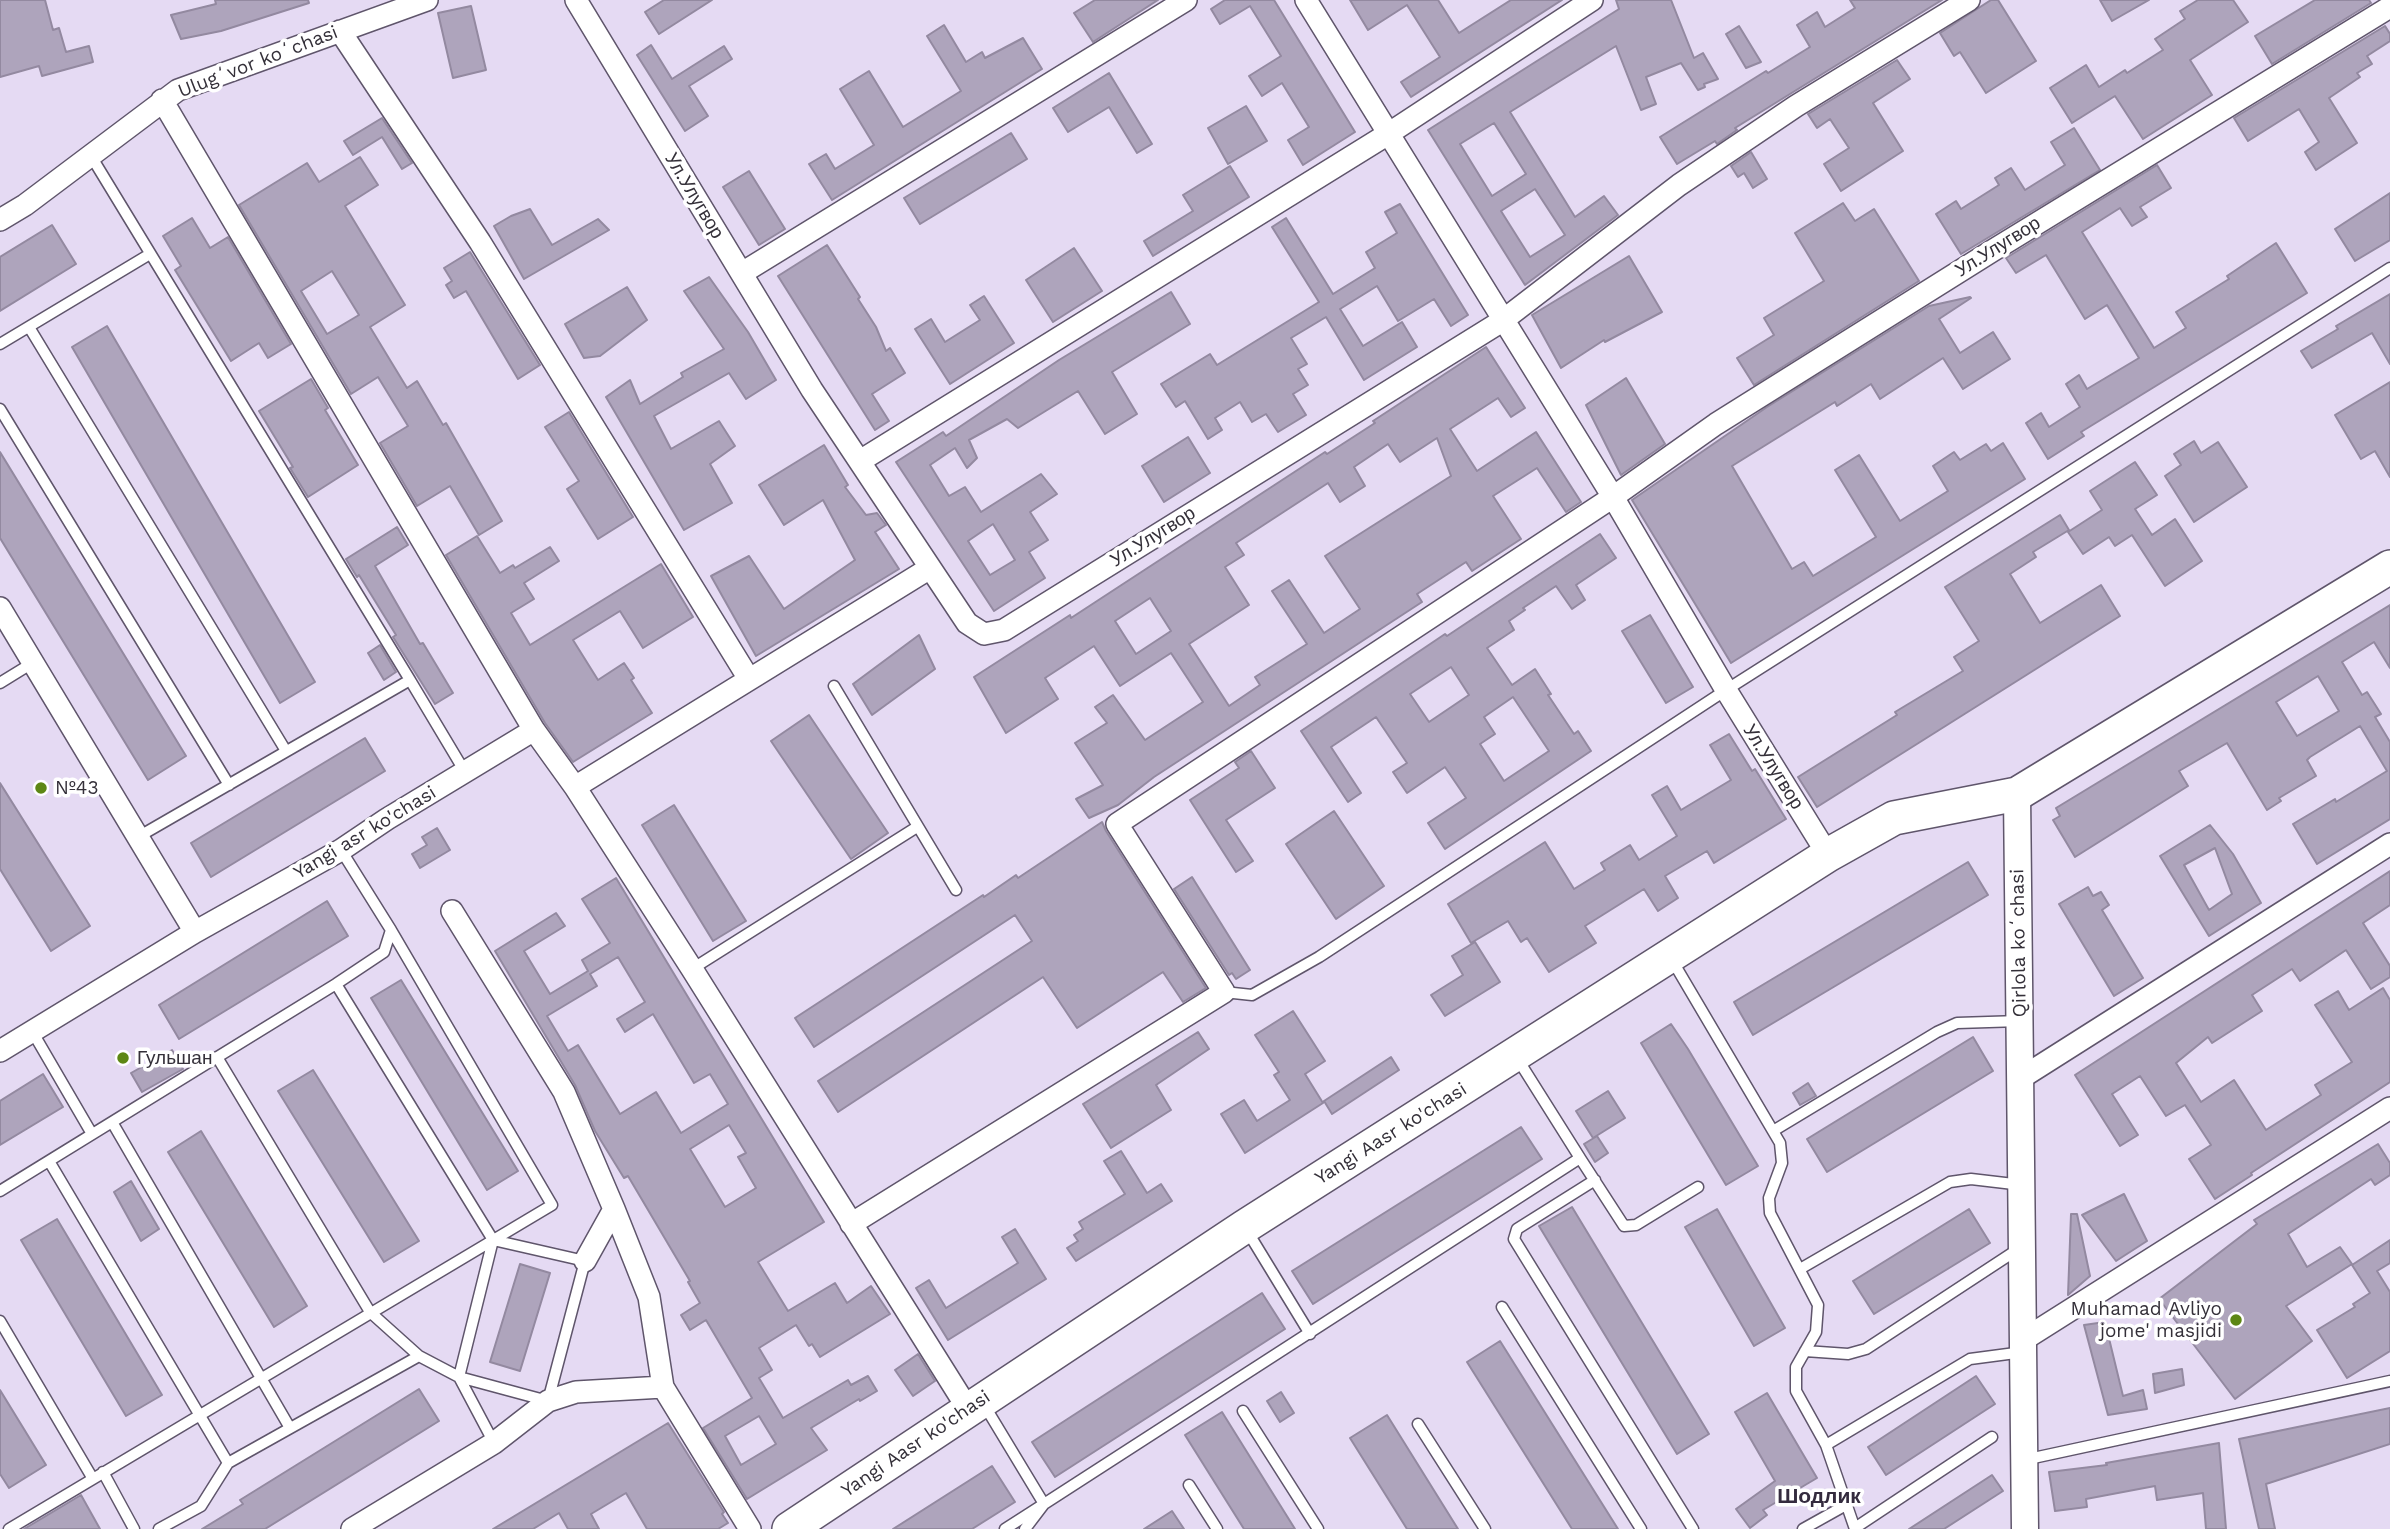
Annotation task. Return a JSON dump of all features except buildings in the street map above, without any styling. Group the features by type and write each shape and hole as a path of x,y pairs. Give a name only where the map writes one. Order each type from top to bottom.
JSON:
{"main road":[{"path":"2017,794 2390,567"},
{"name":"Yangi Aasr ko'chasi","path":"789,1529 1244,1227 1828,855 1894,818 2017,794"}],"street":[{"name":"Ulugʻvor koʻchasi","path":"0,220 25,205 178,90 427,0"},
{"name":"Ул.Улугвор","path":"576,0 812,390 967,623 985,634 1004,630 1502,321 1679,185 1796,106 1969,0"},
{"path":"742,273 1186,0"},
{"name":"Ул.Улугвор","path":"1306,0 1613,497 1726,690 1828,855"},
{"path":"860,461 1388,134 1592,0"},
{"name":"Ул.Улугвор","path":"1224,992 1117,824 1613,497 1727,417 2390,7"},
{"path":"340,31 480,242 749,679"},
{"path":"162,100 534,730 575,787 851,1224 975,1405"},
{"path":"575,787 930,568"},
{"path":"3,621 34,662 195,932"},
{"name":"Yangi asr ko'chasi","path":"0,1051 195,932 341,850 534,730"},
{"name":"Qirlola koʻchasi","path":"2017,794 2025,1529"},
{"path":"2021,1078 2390,844"},
{"path":"452,911 564,1091 649,1297 663,1387 750,1529"},
{"path":"851,1224 1224,992"},
{"path":"2023,1346 2390,1108"},
{"path":"585,1261 614,1209"},
{"path":"352,1529 494,1443 548,1401 586,1390 663,1387"}],"lane":[{"path":"91,156 466,772"},
{"path":"0,344 150,254"},
{"path":"1224,992 1252,995 1320,957 1726,690 2390,268"},
{"path":"29,327 286,751"},
{"path":"0,409 229,785"},
{"path":"0,683 34,662"},
{"path":"138,837 410,680"},
{"path":"834,686 956,890"},
{"path":"692,970 917,827"},
{"path":"9,1529 552,1205 391,930 341,850"},
{"path":"0,1191 384,952 391,930"},
{"path":"1669,956 1780,1143 1782,1163 1769,1198 1770,1213 1818,1305 1816,1332 1796,1367 1796,1391 1826,1445 1855,1529 1992,1437"},
{"path":"336,984 493,1240 459,1377 494,1443"},
{"path":"1773,1130 1937,1032 1957,1023 2020,1021"},
{"path":"32,1031 92,1134"},
{"path":"1516,1055 1624,1226 1636,1225 1698,1187"},
{"path":"217,1057 370,1312 419,1356 459,1377 548,1401 585,1261 493,1240"},
{"path":"112,1122 290,1429"},
{"path":"1006,1529 1580,1158"},
{"path":"48,1161 228,1463"},
{"path":"1800,1269 1950,1182 1971,1179 2022,1185"},
{"path":"1595,1180 1517,1229 1514,1239 1693,1529"},
{"path":"1244,1227 1310,1334"},
{"path":"1805,1351 1848,1354 1866,1349 2022,1246"},
{"path":"1502,1307 1641,1529"},
{"path":"0,1321 93,1479"},
{"path":"1826,1445 1970,1359 2023,1346"},
{"path":"159,1529 201,1506 228,1463 419,1356"},
{"path":"2024,1460 2390,1381"},
{"path":"975,1405 1044,1504"},
{"path":"1243,1411 1318,1529"},
{"path":"1418,1424 1485,1529"},
{"path":"103,1472 134,1529"},
{"path":"1189,1485 1217,1529"},
{"path":"1026,1529 1044,1504"},
{"path":"1803,1529 1846,1505"}],"place":[{"name":"№43","path":"41,788"},
{"name":"Гульшан","path":"123,1058"},
{"name":"Muhamad Avliyo jome' masjidi","path":"2236,1320"}],"district":[{"name":"Шодлик","path":"1819,1497"}]}
